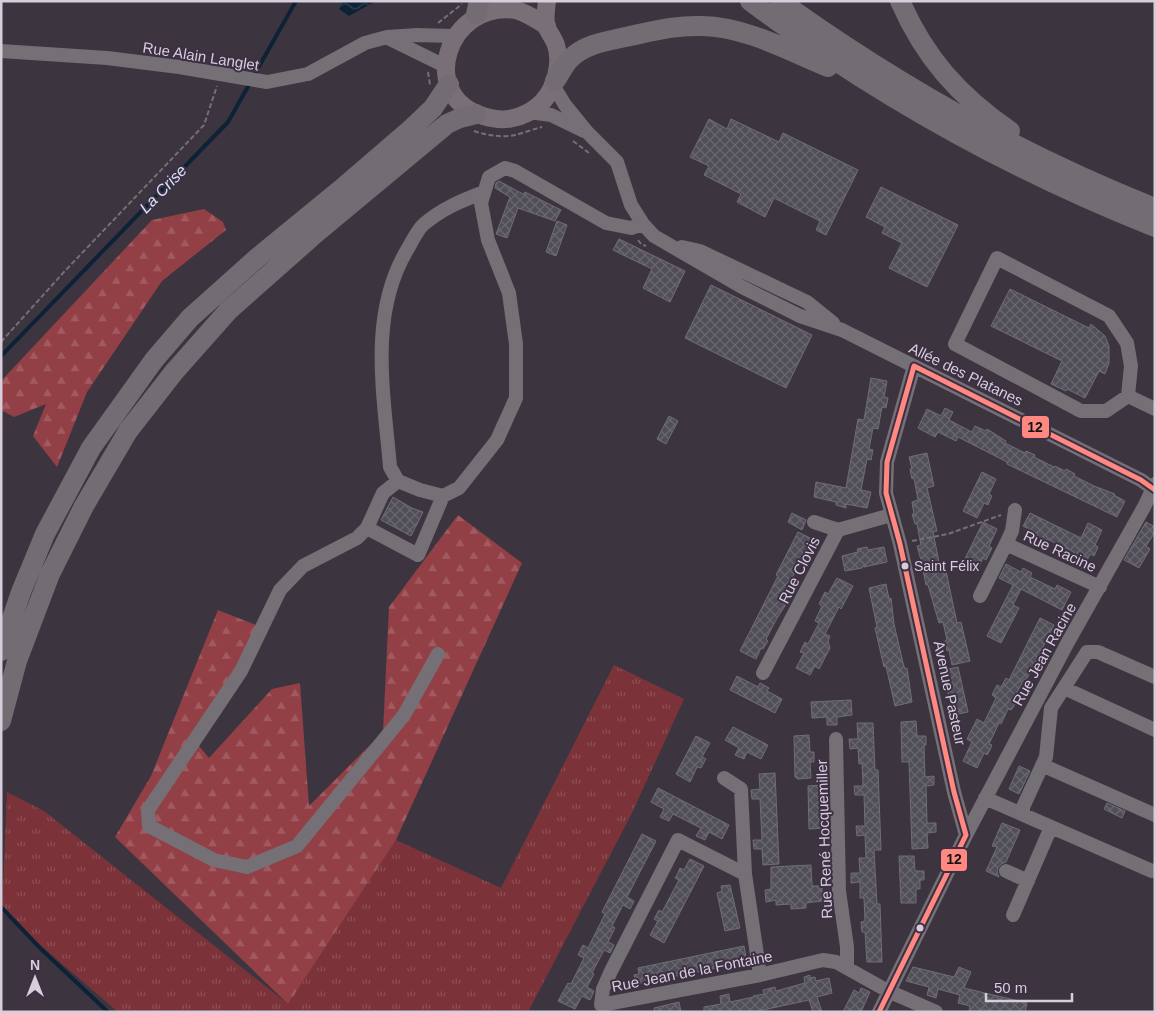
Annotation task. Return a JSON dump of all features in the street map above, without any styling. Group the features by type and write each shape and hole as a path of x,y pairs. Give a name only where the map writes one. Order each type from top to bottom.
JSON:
{"highway":[{"path":"750,1 810,44 882,91 1004,160 1082,197 1155,227"},
{"path":"780,1 853,52 928,98 1012,144 1061,168 1155,208"},
{"path":"900,1 908,20 927,52 957,88 986,114 1061,168"},
{"path":"554,83 569,60 588,46 660,30 700,26 728,29 755,36 882,91"},
{"path":"1,651 21,592 45,534 91,448 154,360 190,318 433,108 447,75"},
{"path":"1,721 17,661 50,574 84,506 128,430 174,372 228,311 316,233 447,124 476,114"}],"main road":[{"path":"547,26 506,5 488,10 478,8 453,36 447,50 447,75 455,96 476,114 494,119 512,119 529,112 544,101 554,83 558,64 556,46 547,26 548,1"}],"street":[{"name":"Rue Alain Langlet","path":"1,51 107,58 179,67 267,82 308,74 365,43 387,37 417,35 453,36"},
{"path":"387,37 447,75"},
{"name":"Allée des Platanes","path":"554,83 566,105 587,132 617,162 631,205 643,224 654,236 669,245 700,251 807,302 842,330 1154,488"},
{"name":"Allée des Platanes","path":"529,112 551,115 587,132"},
{"path":"367,528 418,555 443,496 459,488 497,440 516,398 516,344 509,293 488,240 481,204 489,177 505,168 515,171 606,223 631,228 643,224"},
{"path":"443,496 420,490 398,481 390,467 380,360 384,314 396,268 422,226 451,205 484,192"},
{"path":"997,258 1109,316 1127,343 1131,366 1128,396 1106,411 1081,410 955,344 997,258"},
{"name":"Avenue Pasteur","path":"914,366 887,462 886,493 900,544 954,792 966,835"},
{"path":"1128,396 1155,409"},
{"path":"398,481 383,493 367,528 358,538 303,566 280,590 241,672 148,810 149,826 214,860 247,867 297,846 404,715 438,654"},
{"name":"Rue Jean Racine","path":"966,835 1068,642 1154,488"},
{"name":"Rue Racine","path":"980,596 1012,531 1015,510"},
{"name":"Rue Clovis","path":"763,673 838,530 891,515"},
{"path":"814,522 838,530"},
{"name":"Rue Racine","path":"1006,544 1100,587"},
{"path":"1023,814 1023,807 1046,757 1051,708 1087,652 1098,652 1155,677"},
{"path":"1064,688 1155,730"},
{"name":"Rue René Hocquemiller","path":"836,739 839,891 847,947 847,968"},
{"path":"1042,765 1155,816"},
{"path":"724,778 741,789 745,874 760,975"},
{"path":"985,798 1152,872"},
{"path":"1013,916 1051,827"},
{"path":"878,1012 900,972 966,835"},
{"name":"Rue Jean de la Fontaine","path":"745,874 678,840 610,971 603,990 602,1009 823,960 836,962 888,991 936,1012"},
{"path":"1006,870 1028,881"}],"path":[{"path":"1,342 70,266 204,125 222,74"},
{"path":"900,544 948,534 1015,510"}],"green space":[{"path":"204,209 223,222 226,230 162,281 87,392 57,467 33,436 46,404 14,417 1,410 1,381 152,220"},
{"path":"458,515 522,563 396,840 288,1004 115,837 151,776 218,610 256,625 199,746 209,758 272,689 300,683 309,806 383,732 389,607"},
{"path":"614,665 684,699 632,813 528,1012 118,1012 2,912 7,792 44,811 288,1004 396,840 501,888"}],"water":[{"path":"343,1 380,1 374,2 349,16 339,9"}],"building":[{"path":"709,119 727,129 731,119 779,142 783,133 858,170 826,235 816,230 820,221 774,198 765,217 737,202 741,194 704,175 709,166 690,157"},
{"path":"499,181 523,194 525,192 561,210 555,221 518,208 507,238 496,234 510,197 495,188 496,183"},
{"path":"881,187 958,225 927,287 889,268 902,243 882,233 885,227 866,217"},
{"path":"557,221 567,225 556,256 546,252"},
{"path":"619,239 685,271 670,302 643,288 652,269 613,250"},
{"path":"711,285 812,335 786,388 685,338"},
{"path":"1010,289 1089,328 1091,324 1105,336 1109,346 1109,363 1105,374 1099,371 1085,398 1051,384 1062,361 991,326"},
{"path":"871,378 887,381 884,397 888,398 886,408 882,407 878,429 873,428 869,449 873,450 871,460 867,459 861,490 871,492 867,508 846,504 846,508 836,505 836,502 814,497 816,482 846,488 858,419 864,420"},
{"path":"945,408 953,412 949,420 972,432 975,426 986,431 987,429 1006,441 1005,443 1025,453 1026,451 1035,455 1034,457 1054,467 1065,471 1066,469 1075,474 1074,476 1115,494 1125,501 1117,517 1007,464 1007,462 958,437 956,441 938,432 935,437 918,428 927,409 941,416"},
{"path":"669,416 678,421 666,444 657,439"},
{"path":"927,453 934,486 927,488 937,531 933,532 941,572 946,571 957,623 961,622 970,661 952,665 949,650 947,651 945,641 947,640 943,622 939,623 923,570 921,571 918,561 921,560 917,546 921,545 917,524 915,524 912,514 914,514 912,502 918,500 914,478 912,479 909,457"},
{"path":"982,472 996,479 989,494 992,496 988,505 984,503 977,518 963,511"},
{"path":"393,497 423,512 411,536 381,520"},
{"path":"792,513 806,520 802,530 788,522"},
{"path":"1030,513 1081,538 1088,523 1102,530 1095,545 1098,547 1094,556 1090,554 1083,569 1069,562 1074,552 1047,539 1045,542 1040,540 1036,537 1038,534 1023,526"},
{"path":"983,522 997,529 989,546 992,548 986,560 983,558 976,572 962,565"},
{"path":"1146,522 1155,527 1155,532 1146,546 1150,549 1139,568 1124,560"},
{"path":"798,532 812,539 804,554 808,556 803,565 800,563 787,587 792,590 786,600 788,601 766,639 768,641 763,649 761,648 756,659 740,651"},
{"path":"867,547 868,550 884,547 887,562 864,567 864,565 862,568 845,571 842,556 858,552 857,549"},
{"path":"1006,564 1021,572 1023,568 1032,573 1030,577 1055,589 1057,585 1071,592 1062,610 1021,589 1013,605 1019,608 1001,643 987,636 1013,585 999,578"},
{"path":"837,578 853,586 841,609 839,607 825,634 830,636 828,641 830,648 819,669 815,666 810,675 796,668 804,653 800,652 805,642 808,644 819,623 815,621 822,606 819,604 825,592 828,594"},
{"path":"886,584 889,599 891,598 894,624 903,663 905,669 907,668 912,702 895,706 875,628 877,627 869,588"},
{"path":"1040,618 1054,625 1041,651 1044,653 1040,662 1036,661 1026,680 1024,679 1013,700 1016,702 1014,706 1011,710 1008,709 1001,724 999,723 989,744 992,745 990,750 987,755 984,753 977,768 963,761 972,742 967,739 977,719 984,723 996,698 992,695 997,685 1001,687 1006,678 1009,680"},
{"path":"958,667 968,712 953,715 943,670"},
{"path":"737,676 758,687 760,683 769,688 767,691 782,699 775,713 730,690"},
{"path":"851,700 852,715 837,717 837,725 827,725 827,717 812,718 811,702"},
{"path":"916,721 917,736 926,736 926,745 924,746 925,777 934,776 934,785 926,786 927,823 936,823 936,832 927,833 928,848 912,849 909,762 902,762 901,722"},
{"path":"857,723 873,723 875,770 878,770 881,850 874,850 877,904 880,904 882,962 867,962 865,932 862,932 861,922 865,921 864,898 860,898 860,882 851,883 851,873 860,873 859,858 866,858 865,835 857,836 856,826 865,826 864,795 855,795 854,786 863,786 862,763 859,764 858,748 850,749 849,739 858,739"},
{"path":"733,727 768,745 761,759 747,752 744,759 735,755 739,748 725,740"},
{"path":"809,735 810,752 814,752 814,762 810,762 811,778 798,779 795,777 794,736"},
{"path":"696,736 710,743 702,757 706,759 701,768 697,767 690,782 676,774"},
{"path":"1019,766 1030,771 1019,794 1009,789"},
{"path":"775,773 779,864 763,865 762,849 754,849 753,840 762,840 760,799 752,799 751,790 760,789 759,774"},
{"path":"823,785 824,802 828,802 828,812 824,812 825,828 809,829 808,786"},
{"path":"658,788 729,825 722,839 709,832 705,840 696,836 701,828 673,814 669,821 660,817 664,809 651,802"},
{"path":"1107,803 1125,811 1122,818 1104,809"},
{"path":"1002,823 1020,830 1006,862 998,868 999,877 986,871 997,847 992,846"},
{"path":"642,834 656,841 627,897 634,901 630,909 623,905 612,926 615,928 608,942 614,945 610,953 604,950 592,973 594,974 587,987 594,991 590,1000 582,996 575,1009 558,1001 568,983 571,984 584,958 578,955 583,945 588,948 605,914 602,912"},
{"path":"899,856 914,856 915,871 924,871 924,880 920,880 920,889 916,889 916,903 901,903"},
{"path":"690,859 704,866 664,943 650,935 658,921 654,919 659,910 662,912 679,880 675,878 680,868 684,870"},
{"path":"811,865 812,886 822,886 822,901 806,903 806,908 791,909 791,904 776,905 776,900 766,902 765,890 771,889 771,867"},
{"path":"730,885 740,928 725,931 717,893 722,891 721,886"},
{"path":"744,946 747,962 636,984 634,975 639,974 638,968"},
{"path":"913,967 954,977 959,967 971,972 964,988 1027,1003 1025,1012 993,1012 982,1009 981,1012 969,1012 970,1006 958,1003 960,995 938,989 936,998 927,995 929,987 906,981"},
{"path":"810,975 810,978 815,977 816,981 829,978 832,993 817,997 822,1012 813,1012 809,1000 754,1012 704,1012 704,1007 721,1004 720,996 729,994 730,1002 754,997 764,994 763,990 775,987 776,991 805,983 804,977"},
{"path":"861,988 870,992 861,1012 843,1012 854,990 859,993"},
{"path":"679,1002 681,1012 655,1012 654,1008"}],"waterway":[{"name":"La Crise","path":"253,77 296,1"},
{"name":"La Crise","path":"1,356 228,122 250,83"},
{"name":"La Crise","path":"1,907 40,948 108,1012"}],"transit line":[{"name":"12","path":"914,366 1141,480 1155,490"},
{"name":"12","path":"879,1012 966,835 954,792 900,544 886,493 887,462 914,366"}],"place":[{"name":"Saint Félix","path":"905,566"}]}
